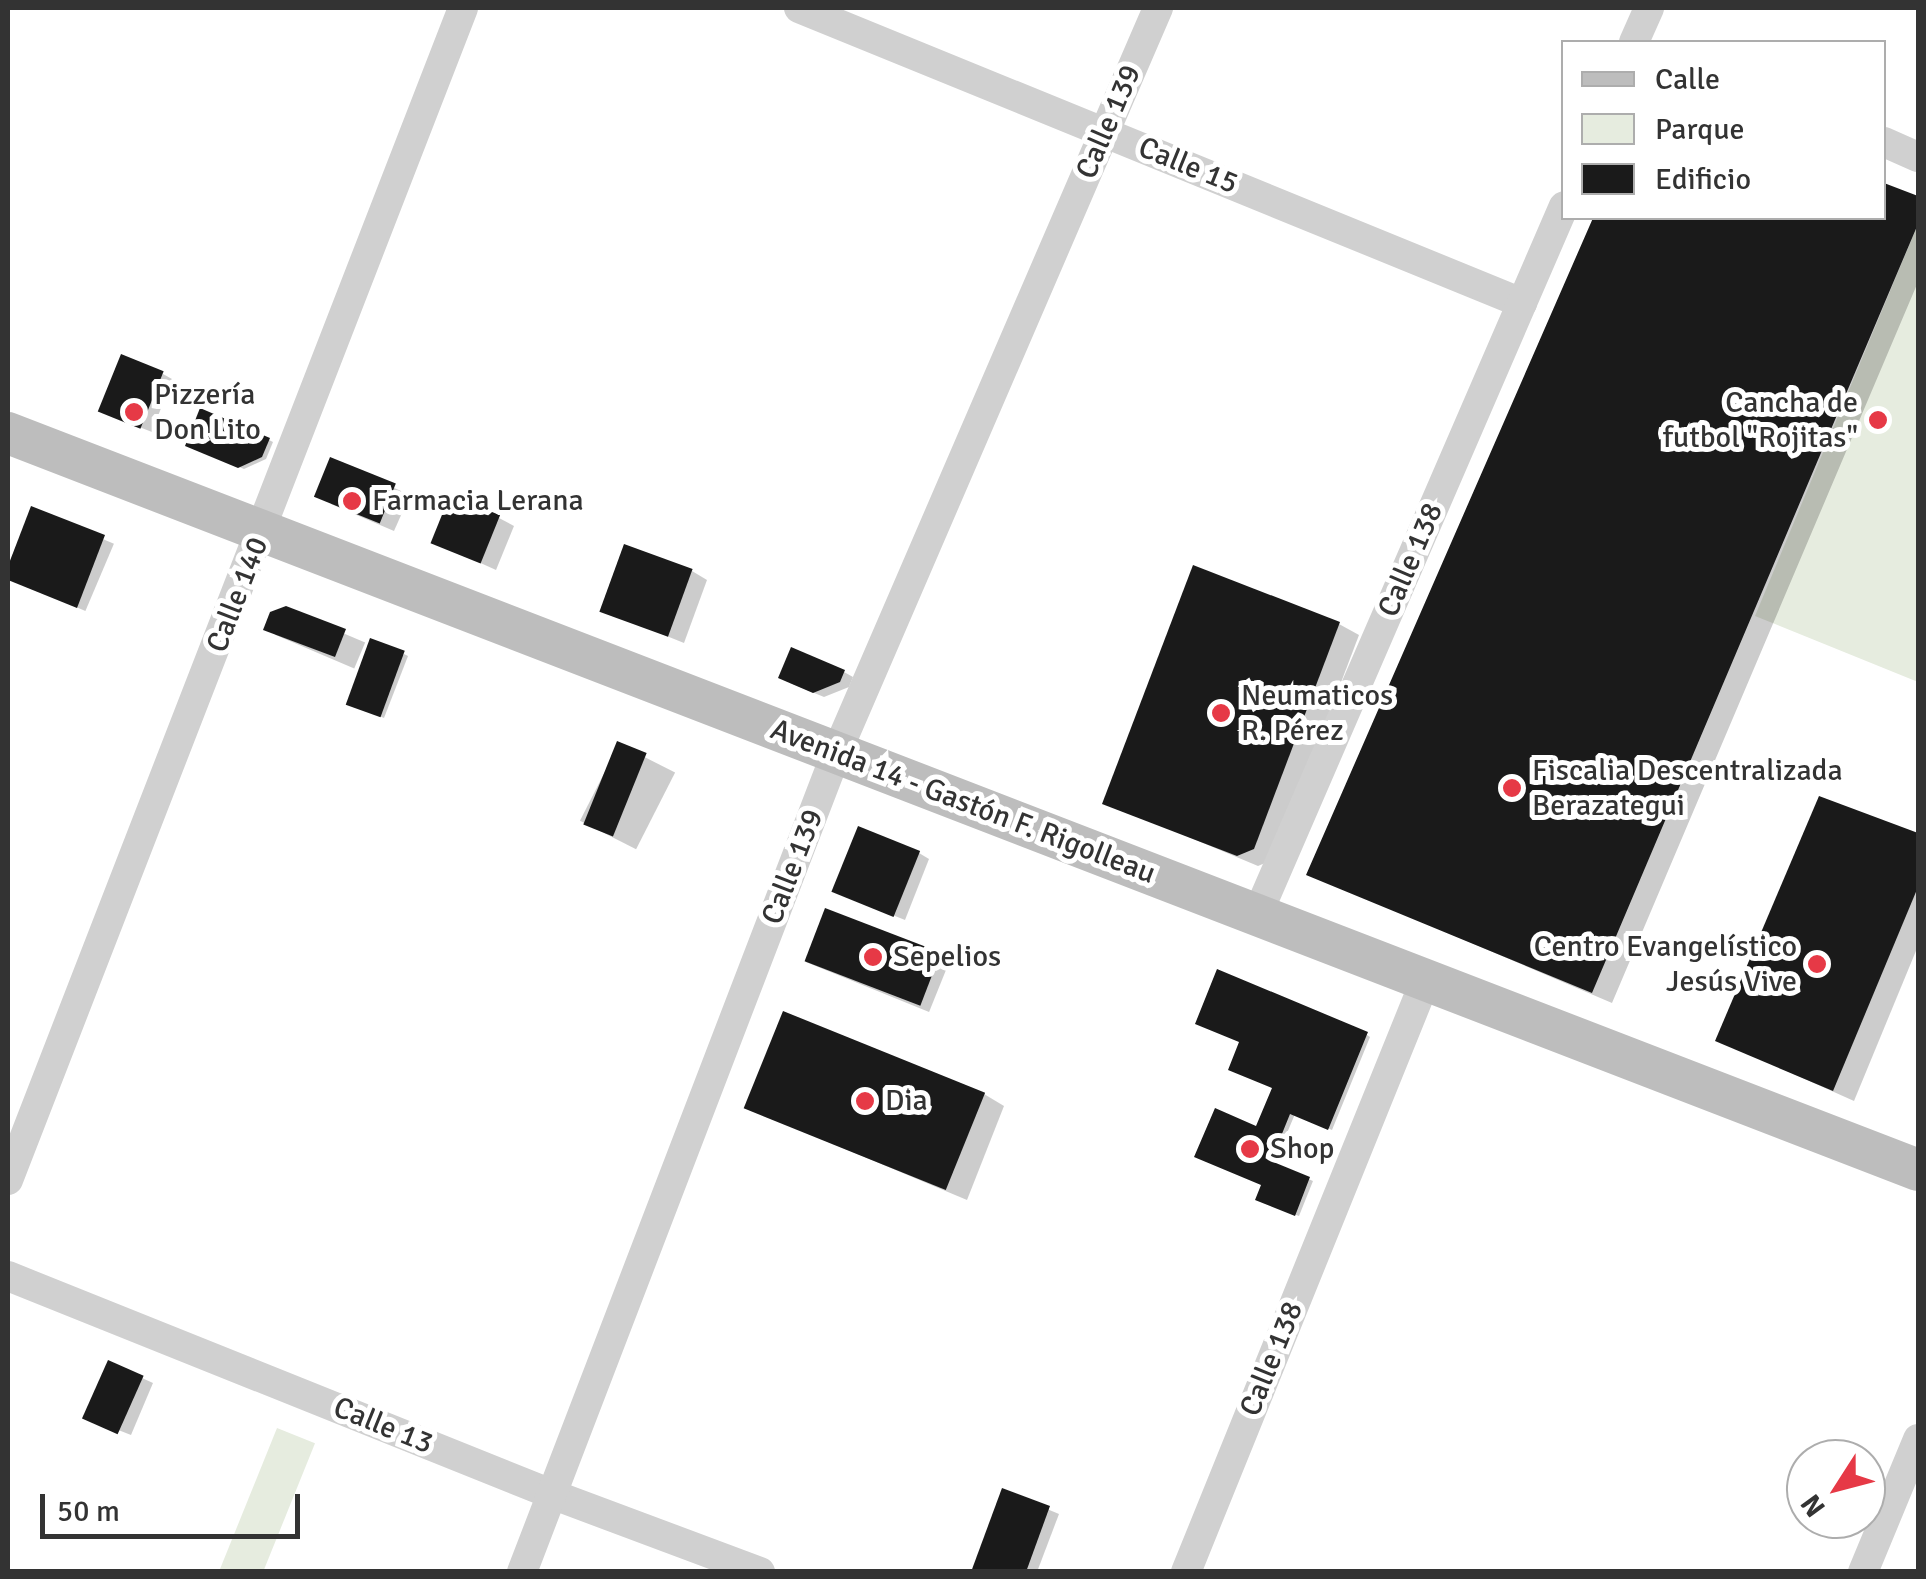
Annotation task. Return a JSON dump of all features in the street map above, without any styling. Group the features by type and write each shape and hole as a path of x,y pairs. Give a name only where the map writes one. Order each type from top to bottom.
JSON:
{"main road":[{"name":"Avenida 14 - Gastón F. Rigolleau","path":"8,432 1918,1170"}],"street":[{"name":"Calle 140","path":"8,1180 263,532 463,8"},
{"name":"Calle 15","path":"798,8 1522,303"},
{"name":"Calle 139","path":"522,1572 836,754 1158,8"},
{"path":"1637,40 1648,8"},
{"path":"1886,143 1918,156"},
{"name":"Calle 138","path":"1258,913 1561,213"},
{"name":"Calle 138","path":"1186,1572 1426,979"},
{"name":"Calle 13","path":"8,1276 760,1572"},
{"path":"1863,1572 1918,1439"}],"green space":[{"name":"Cancha de futbol \"Rojitas\"","path":"1918,224 1918,682 1755,616"},
{"path":"277,1428 315,1443 263,1572 219,1571"}],"building":[{"path":"1886,184 1918,196 1918,224 1592,993 1306,875 1592,220 1886,220"},
{"path":"121,354 164,371 140,429 98,411"},
{"path":"200,408 270,438 262,457 238,468 185,446"},
{"path":"330,457 396,484 380,523 314,497"},
{"path":"450,495 500,515 481,563 431,543"},
{"path":"31,506 105,535 77,608 8,580 8,566"},
{"path":"624,544 693,569 668,637 599,612"},
{"name":"Neumaticos R. Pérez","path":"1193,565 1340,622 1254,849 1237,856 1102,804"},
{"path":"286,606 346,629 335,657 263,630 270,612"},
{"path":"370,638 405,651 380,717 346,705"},
{"path":"791,647 845,670 840,682 813,693 778,678"},
{"path":"617,741 647,753 613,836 583,824"},
{"name":"Centro Evangelístico Jesús Vive","path":"1819,796 1918,833 1918,887 1833,1091 1715,1041"},
{"path":"858,826 920,851 894,917 831,892"},
{"name":"Sepelios","path":"825,908 941,952 920,1006 805,961"},
{"path":"1217,969 1368,1032 1328,1130 1290,1114 1271,1161 1310,1177 1295,1216 1255,1200 1261,1185 1194,1157 1215,1108 1256,1126 1272,1088 1228,1070 1239,1042 1195,1024"},
{"name":"Dia","path":"783,1011 985,1093 946,1190 744,1108"},
{"path":"108,1360 144,1376 118,1434 82,1418"},
{"path":"1002,1488 1050,1506 1026,1572 971,1572"}],"place":[{"name":"Pizzería Don Lito","path":"134,412"},
{"name":"Cancha de futbol \"Rojitas\"","path":"1878,420"},
{"name":"Farmacia Lerana","path":"352,501"},
{"name":"Neumaticos R. Pérez","path":"1221,713"},
{"name":"Fiscalia Descentralizada Berazategui","path":"1512,788"},
{"name":"Sepelios","path":"873,957"},
{"name":"Centro Evangelístico Jesús Vive","path":"1817,964"},
{"name":"Dia","path":"865,1101"},
{"name":"Shop","path":"1250,1149"}]}
